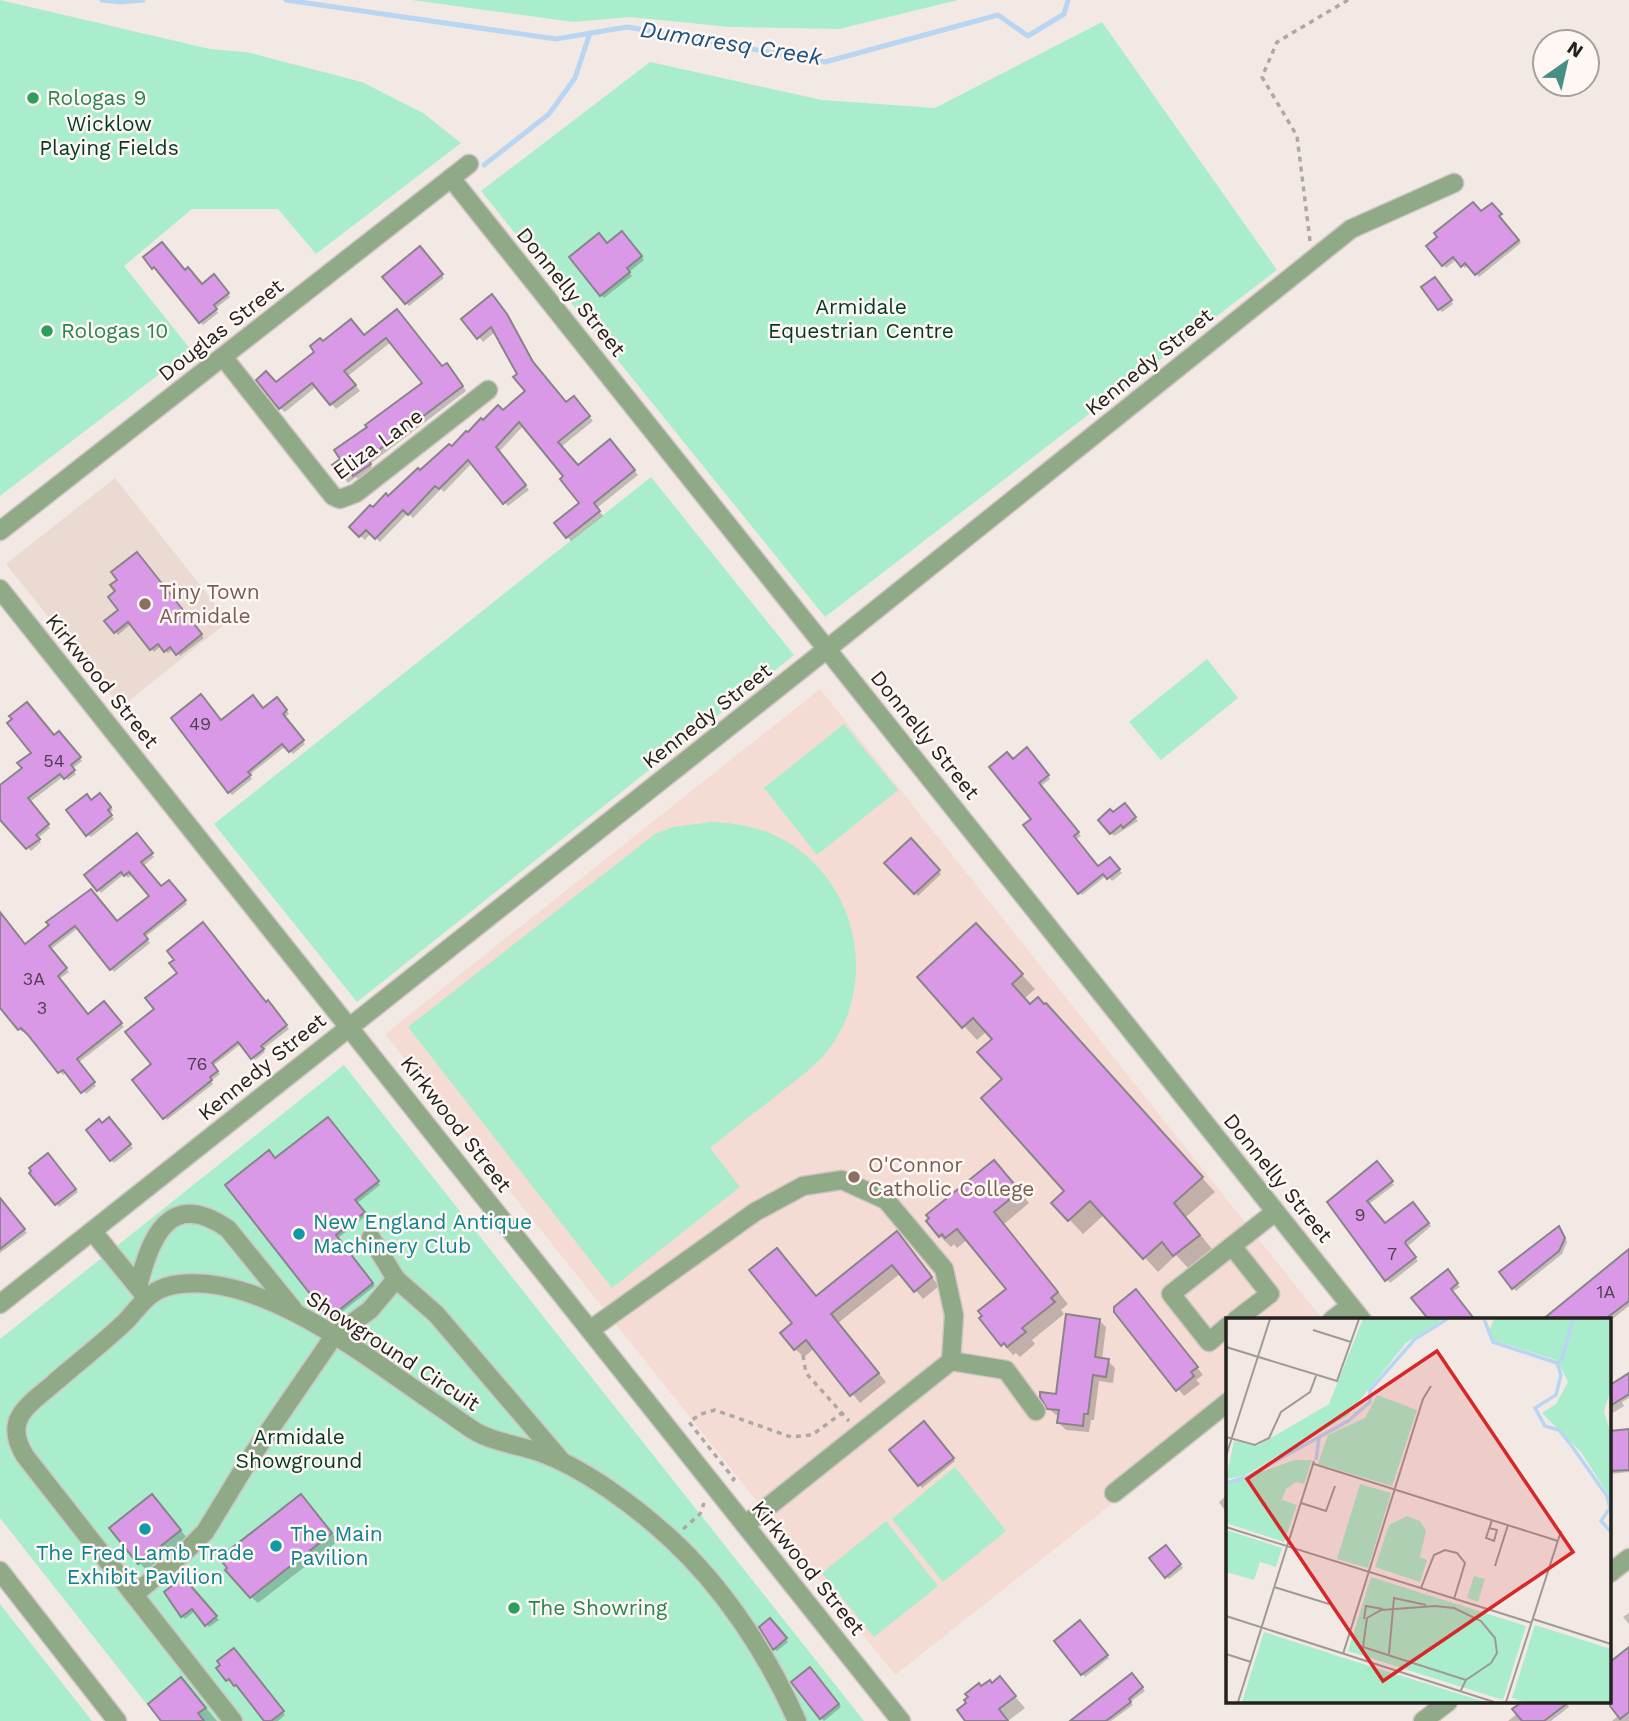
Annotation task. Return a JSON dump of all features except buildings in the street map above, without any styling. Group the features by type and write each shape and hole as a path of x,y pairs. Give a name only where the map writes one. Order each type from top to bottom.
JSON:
{"street":[{"name":"Douglas Street","path":"0,531 469,164"},
{"name":"Donnelly Street","path":"451,178 1360,1318"},
{"name":"Kennedy Street","path":"0,1304 827,649 1351,229 1454,183"},
{"name":"Eliza Lane","path":"224,358 333,496 340,499 356,493 488,390"},
{"name":"Kirkwood Street","path":"0,589 901,1721"},
{"path":"590,1330 755,1212 803,1186 842,1180 886,1200 944,1269 954,1315 951,1361"},
{"path":"1226,1328 1209,1342 1171,1294 1275,1212"},
{"path":"142,1292 149,1249 160,1229 177,1217 196,1215 218,1222 228,1229 296,1313"},
{"path":"93,1232 142,1292"},
{"path":"371,1238 396,1279 436,1314 562,1462"},
{"path":"1232,1246 1270,1294 1239,1318"},
{"path":"134,1595 205,1532 257,1449 334,1336 370,1310 396,1279"},
{"name":"Showground Circuit","path":"233,1721 25,1457 16,1438 18,1418 26,1407 125,1321 142,1292 169,1286 209,1284 247,1292 296,1313 479,1434 562,1462 603,1486 670,1539 706,1576 765,1661 797,1721"},
{"path":"1335,1318 1350,1306"},
{"path":"745,1525 951,1361 1006,1370 1037,1411"},
{"path":"1114,1493 1226,1404"},
{"path":"1612,1571 1629,1558"},
{"path":"0,1571 117,1721"},
{"path":"1423,1721 1445,1704"}],"path":[{"path":"1312,261 1297,136 1262,77 1277,42 1348,0"},
{"path":"803,1355 806,1373 860,1433"},
{"path":"730,1482 734,1479 689,1422 701,1413 716,1410 790,1437 812,1434 842,1413"},
{"path":"700,1514 705,1501"}],"shaded area":[{"path":"115,478 229,621 121,707 6,564"},
{"name":"O'Connor Catholic College","path":"820,689 1321,1318 1226,1318 1226,1414 895,1675 385,1034"}],"green space":[{"name":"Wicklow Playing Fields","path":"0,0 210,49 246,52 362,82 423,113 461,143 316,254 278,209 192,209 124,266 191,350 0,496"},
{"path":"412,0 958,0 839,29 730,27 630,17 573,22"},
{"name":"Armidale Equestrian Centre","path":"1102,22 1277,270 825,617 481,191 650,62 822,100 935,108"},
{"path":"651,477 794,655 357,1002 214,824"},
{"path":"1207,659 1238,698 1161,760 1129,722"},
{"path":"844,724 898,790 817,855 764,788"},
{"path":"711,822 748,826 774,835 808,857 828,879 843,906 853,934 856,964 853,994 844,1023 823,1056 710,1148 740,1187 612,1288 408,1027 655,834 673,827"},
{"name":"Armidale Showground","path":"344,1065 864,1721 160,1721 0,1518 0,1339"},
{"path":"955,1467 1006,1531 943,1582 892,1519"},
{"path":"886,1521 938,1586 874,1637 822,1573"},
{"path":"0,1604 92,1721 0,1721"}],"waterway":[{"name":"Dumaresq Creek","path":"102,0 143,0"},
{"name":"Dumaresq Creek","path":"286,0 556,39 627,27 825,62 998,15 1028,36 1064,14 1068,0"},
{"path":"484,165 549,114 575,78 590,33"}],"place":[{"name":"Rologas 9","path":"33,98"},
{"name":"Rologas 10","path":"47,331"},
{"name":"Tiny Town Armidale","path":"145,604"},
{"name":"O'Connor Catholic College","path":"854,1177"},
{"name":"New England Antique Machinery Club","path":"299,1234"},
{"name":"The Fred Lamb Trade Exhibit Pavilion","path":"145,1529"},
{"name":"The Main Pavilion","path":"276,1546"},
{"name":"The Showring","path":"514,1608"}]}
